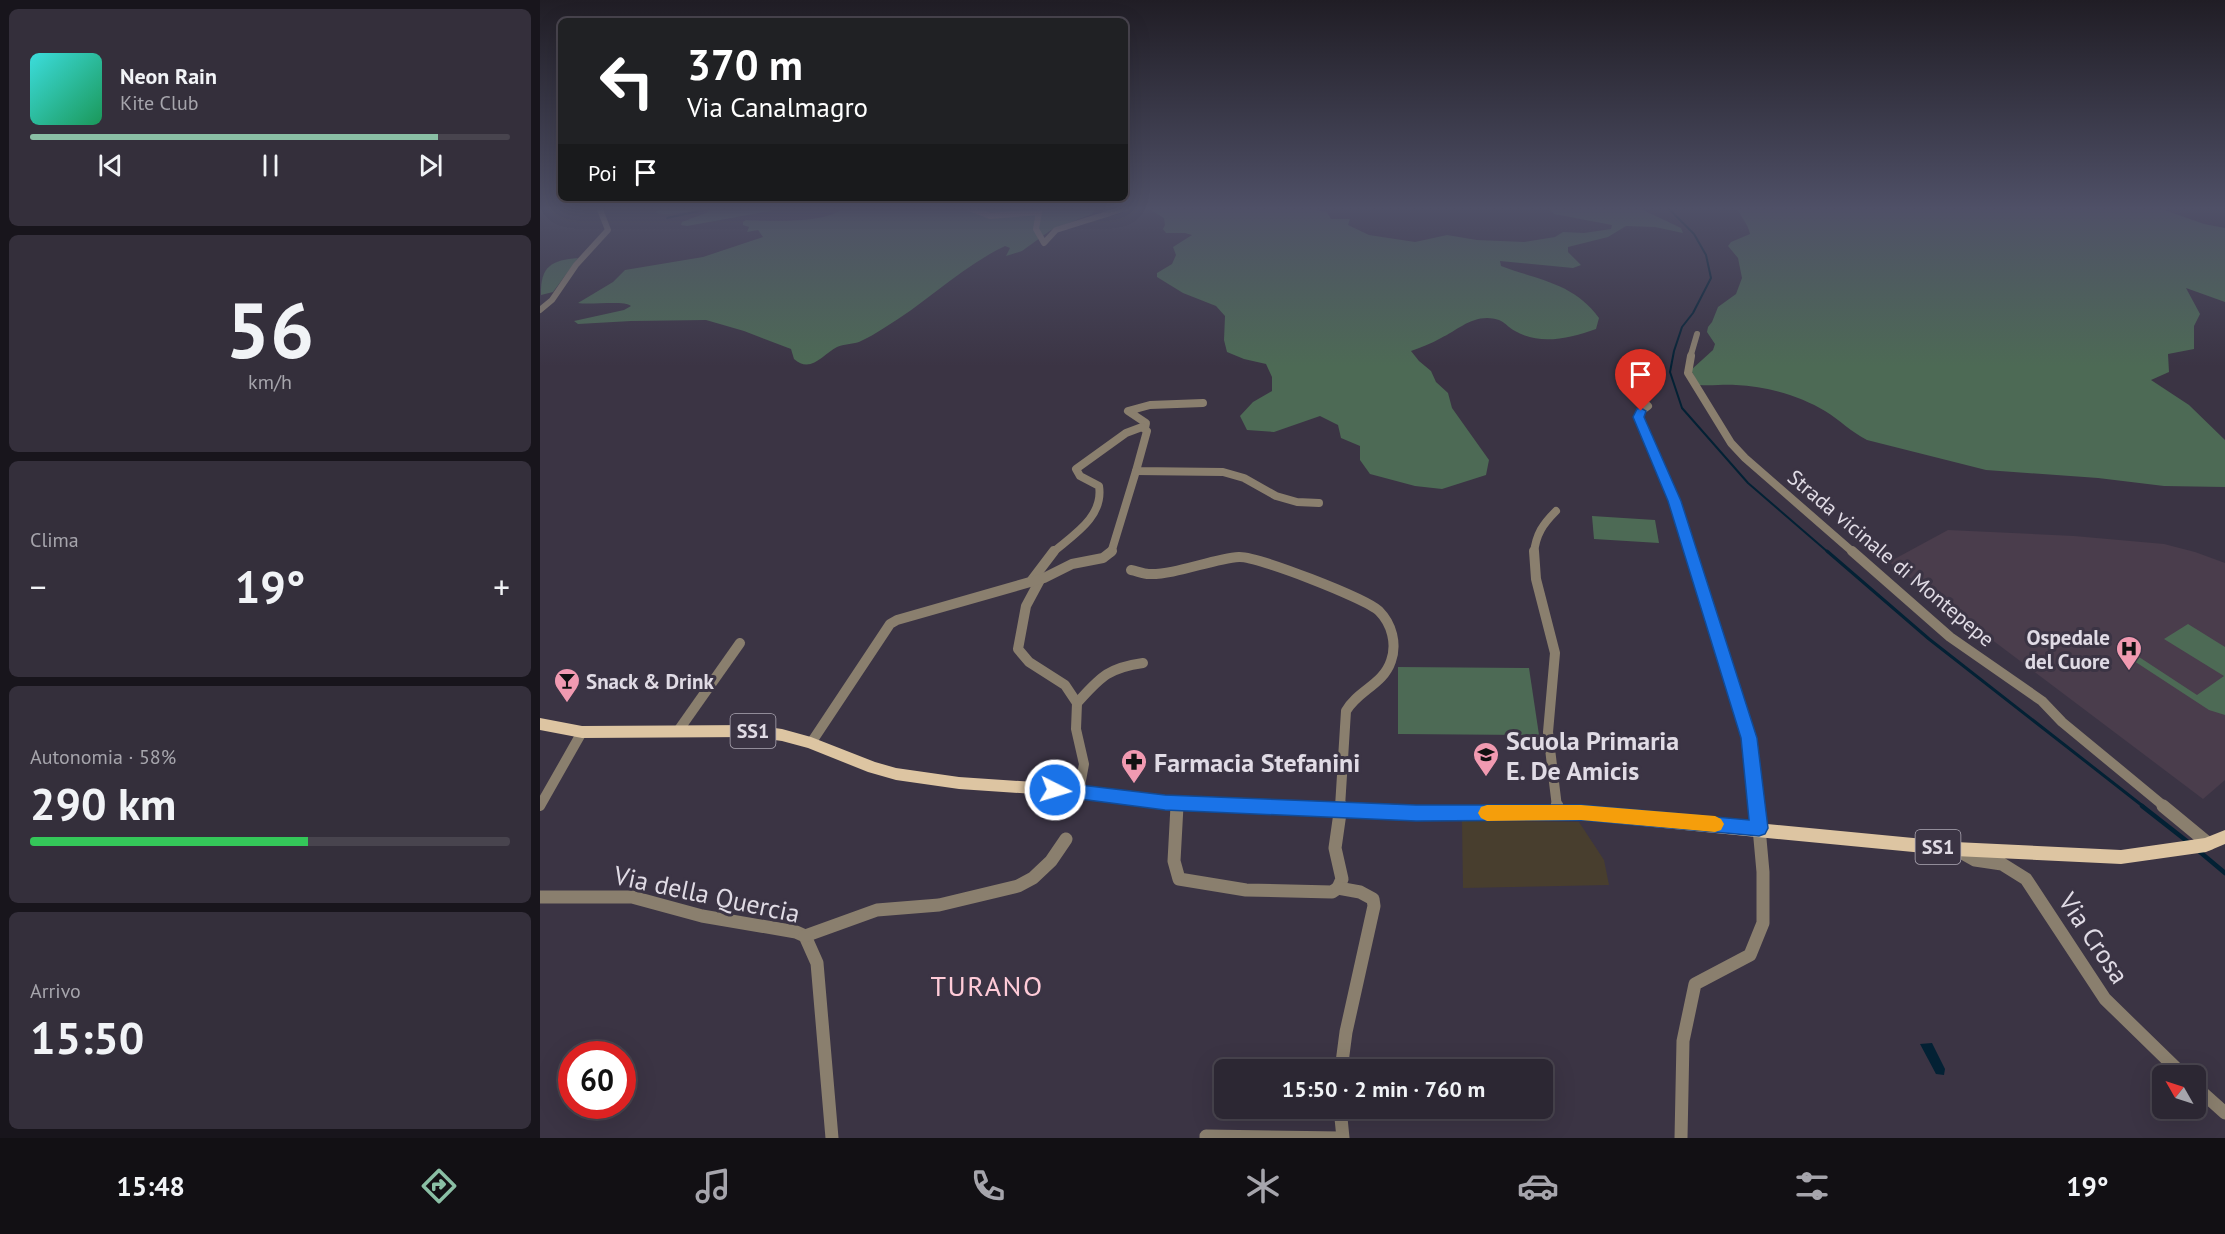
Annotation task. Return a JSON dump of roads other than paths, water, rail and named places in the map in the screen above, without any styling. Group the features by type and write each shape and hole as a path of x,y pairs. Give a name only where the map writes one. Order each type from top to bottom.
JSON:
{"main road":[{"name":"SS1","path":"540,724 582,732 752,731 811,742 873,768 896,774 959,783 1079,791 1177,803 1340,811 1581,813 1759,828 1955,849 2121,857 2208,845 2225,837"}],"street":[{"path":"540,310 552,300 581,260"},
{"name":"Strada vicinale di Montepepe","path":"1697,334 1688,373 1731,443 1745,458 1950,637 2042,701 2062,722 2208,845"},
{"path":"811,742 890,624 1036,580 1070,565 1107,558 1111,554 1147,433 1146,423 1128,411 1150,405 1203,403"},
{"path":"1648,406 1641,411 1638,417 1675,501 1749,738 1763,872 1762,923 1750,955 1695,984 1685,1013 1680,1085 1681,1138"},
{"path":"1079,791 1084,764 1076,729 1077,703 1065,685 1029,662 1018,650 1024,612 1036,580 1051,554 1089,522 1098,506 1101,498 1100,489 1095,483 1077,473 1079,466 1126,433 1145,428"},
{"path":"1136,471 1223,472 1244,478 1276,496 1297,502 1319,503"},
{"path":"1556,511 1542,526 1534,568 1541,600 1550,624 1555,654 1548,736 1558,813"},
{"path":"1131,570 1149,574 1241,558 1264,563 1377,607 1385,615 1393,642 1392,656 1386,673 1350,702 1346,711 1340,811 1335,848 1342,879 1338,888 1332,892 1246,890 1179,879 1174,861 1177,803"},
{"path":"678,731 740,643"},
{"path":"1077,703 1098,679 1110,671 1121,666 1143,663"},
{"path":"540,806 582,732"},
{"name":"Via della Quercia","path":"805,936 877,910 939,905 1018,886 1033,878 1051,861 1066,839"},
{"name":"Via Crosa","path":"1955,849 1975,860 2002,864 2025,879 2105,999 2173,1065"},
{"path":"1338,888 1360,892 1373,899 1374,906 1346,1032 1342,1059"},
{"name":"Via della Quercia","path":"540,897 632,897 702,916 796,932 805,936 817,963 831,1138"},
{"path":"2206,1096 2225,1113"},
{"path":"1206,1138 1206,1136 1342,1138 1341,1119"}],"water":[{"path":"1932,1043 1945,1069 1944,1075 1936,1074 1920,1044"}],"waterway":[{"path":"1707,260 1711,278 1693,313 1682,327 1670,372 1682,408 1748,483 1829,553"},
{"path":"1827,551 1929,639 2144,807"},
{"path":"2142,806 2188,842"},
{"path":"2200,852 2225,873"}],"place":[{"name":"Ospedale del Cuore","path":"2129,672"},
{"name":"Snack & Drink","path":"567,704"},
{"name":"Scuola Primaria E. De Amicis","path":"1486,778"},
{"name":"Farmacia Stefanini","path":"1134,785"}],"district":[{"name":"TURANO","path":"987,985"}]}
